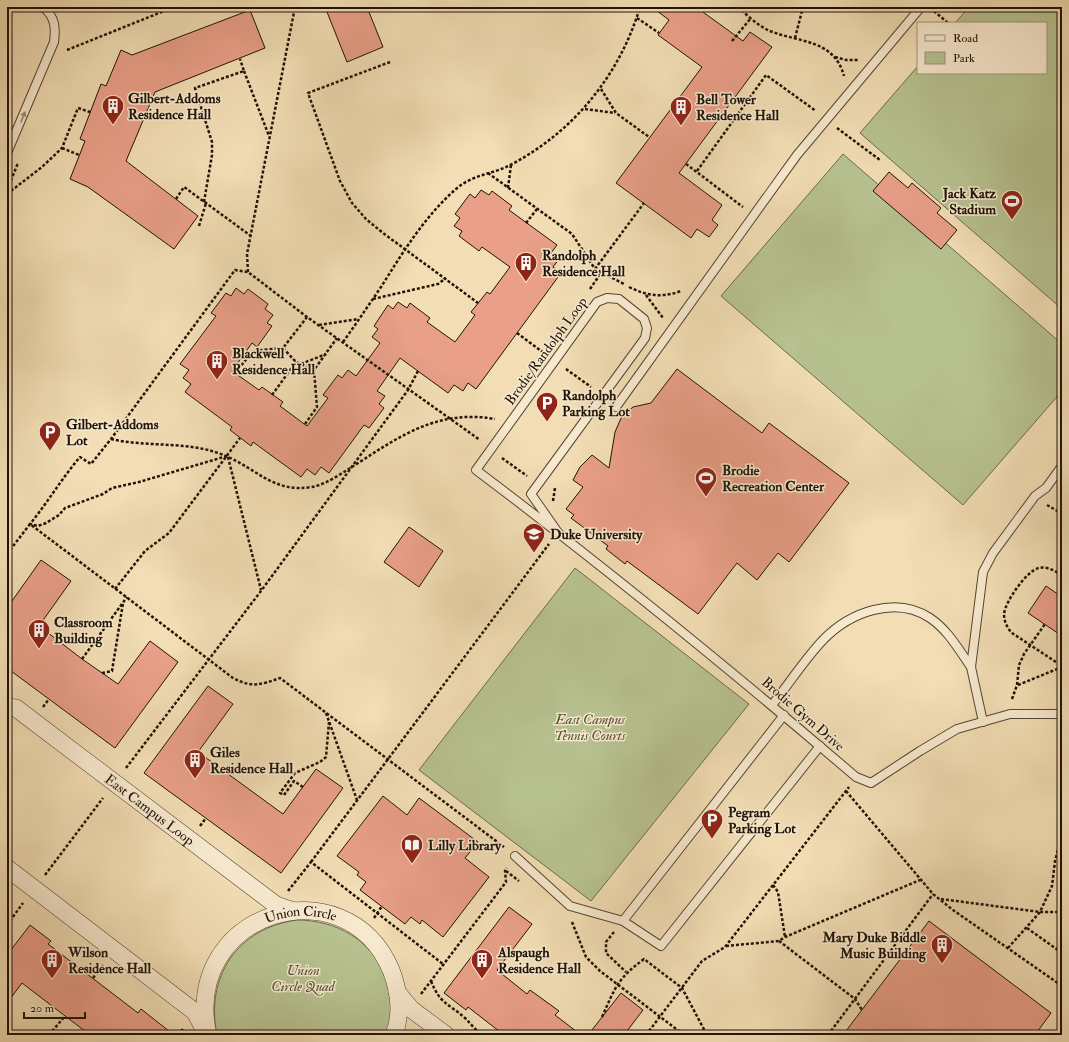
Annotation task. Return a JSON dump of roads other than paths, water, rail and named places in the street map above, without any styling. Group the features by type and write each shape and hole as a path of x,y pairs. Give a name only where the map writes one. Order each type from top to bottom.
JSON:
{"street":[{"name":"East Campus Loop","path":"7,707 16,708 276,905 294,911"},
{"path":"7,868 195,1012 202,1028 207,1033"},
{"name":"Union Circle","path":"207,1033 204,1012 206,987 210,973 220,954 229,943 253,923 268,917 294,911 321,913 335,917 363,932 380,950 388,963 397,992 398,1016 394,1035"},
{"path":"397,992 411,1009 446,1035"}],"lane":[{"path":"7,9 11,7"},
{"path":"7,153 54,42 56,28 52,14 43,7"},
{"path":"616,407 753,214 826,119 921,7"},
{"name":"Brodie/Randolph Loop","path":"607,298 620,299 644,319 648,328 645,338 531,494 557,531 476,470 597,302 607,298"},
{"path":"983,722 971,667 983,572 987,562 1035,496 1046,488 1062,466"},
{"name":"Brodie Gym Drive","path":"557,531 772,705 856,777 872,783 920,751 957,729 1010,714 1062,714"},
{"path":"772,705 824,640 854,618 877,608 909,608 931,618 950,637 971,667"},
{"path":"623,921 784,715"},
{"path":"516,856 570,906 623,921 661,946 820,746"}],"place":[{"name":"Gilbert-Addoms Residence Hall","path":"113,126"},
{"name":"Bell Tower Residence Hall","path":"681,126"},
{"name":"Jack Katz Stadium","path":"1012,220"},
{"name":"Randolph Residence Hall","path":"526,282"},
{"name":"Blackwell Residence Hall","path":"217,380"},
{"name":"Randolph Parking Lot","path":"547,422"},
{"name":"Gilbert-Addoms Lot","path":"50,452"},
{"name":"Brodie Recreation Center","path":"706,498"},
{"name":"Duke University","path":"534,554"},
{"name":"Classroom Building","path":"39,650"},
{"name":"Giles Residence Hall","path":"195,780"},
{"name":"Pegram Parking Lot","path":"712,840"},
{"name":"Lilly Library","path":"412,864"},
{"name":"Mary Duke Biddle Music Building","path":"942,964"},
{"name":"Wilson Residence Hall","path":"52,980"},
{"name":"Alspaugh Residence Hall","path":"482,980"}],"park label":[{"name":"East Campus Tennis Courts","path":"590,728"},
{"name":"Union Circle Quad","path":"303,978"}]}
